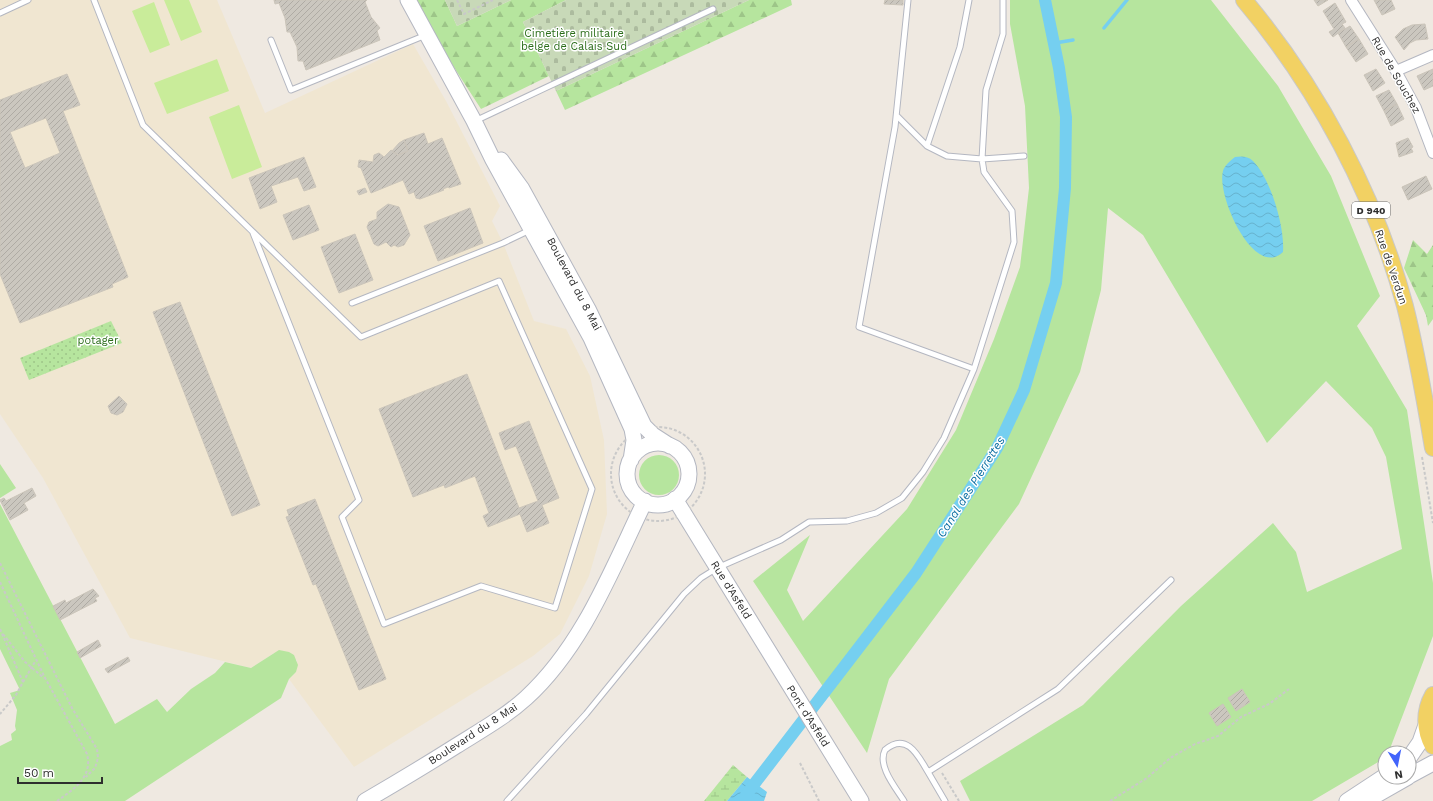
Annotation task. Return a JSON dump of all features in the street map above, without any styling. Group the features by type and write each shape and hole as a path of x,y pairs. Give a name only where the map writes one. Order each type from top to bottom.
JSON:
{"main road":[{"name":"Rue de Verdun","path":"1244,0 1275,40 1317,102 1347,157 1373,215 1390,258 1405,307 1419,368 1428,452"},
{"path":"1433,695 1427,711 1426,725 1433,746"}],"street":[{"name":"Boulevard du 8 Mai","path":"408,0 474,121 490,145 517,180 537,227 599,330 640,431 670,446"},
{"name":"Rue de Souchez","path":"1351,0 1396,71 1416,108 1433,154"},
{"path":"1396,71 1433,56"},
{"name":"Boulevard du 8 Mai","path":"631,460 634,446 640,431"},
{"path":"662,443 670,446 683,455 689,471 686,487 675,499 660,504 645,501 635,494 629,484 628,471 631,460 639,450 650,444 662,443"},
{"name":"Rue d'Asfeld","path":"675,499 786,680"},
{"name":"Boulevard du 8 Mai","path":"365,801 493,723 535,689 557,664 582,627 645,501"},
{"name":"Pont d'Asfeld","path":"786,680 861,801"},
{"path":"1417,747 1426,725"},
{"path":"1417,772 1433,763"},
{"path":"1347,801 1377,781"},
{"path":"1366,801 1394,785"}],"lane":[{"path":"0,13 28,0"},
{"path":"94,0 143,126 362,337 499,281 592,489 555,608 481,586 384,624 342,517 359,500 253,233"},
{"path":"908,0 897,116 859,328 974,369"},
{"path":"927,146 960,47 969,0"},
{"path":"507,801 586,714 684,594 701,578 717,568 781,540 809,522 847,521 876,513 902,498 923,472 944,438 974,369 1014,242 1012,211 984,172 982,159 986,90 1003,34 1003,0"},
{"path":"474,121 713,9"},
{"path":"271,40 291,90 427,35"},
{"path":"897,116 927,146 948,156 982,159 1024,156"},
{"path":"352,303 503,243 537,227"},
{"path":"928,772 1061,686 1171,580"},
{"path":"904,801 884,765 883,757 886,750 896,745 909,746 915,750 945,801"}],"path":[{"path":"457,0 464,14 493,0"},
{"path":"665,427 679,432 692,441 702,457 705,477 704,486 695,504 684,513 668,520 658,521 638,516 629,511 619,499 612,485 611,474 616,454 621,445 640,431 665,427"},
{"path":"1428,452 1433,523"},
{"path":"0,563 72,708 97,749 98,758 95,768 72,791 57,801"},
{"path":"0,582 46,680 87,754 88,769 85,778"},
{"path":"1,630 31,667 46,680"},
{"path":"1,630 23,682"},
{"path":"0,714 16,695 36,660"},
{"path":"1110,801 1147,778 1170,758 1195,744 1218,736 1241,717 1269,704 1289,689"},
{"path":"800,763 819,801"},
{"path":"938,766 959,801"}],"shaded area":[{"path":"0,0 217,0 265,113 413,44 446,101 500,206 492,221 503,243 534,321 566,329 590,376 604,440 607,514 589,576 560,634 533,656 354,767 289,679 296,672 297,660 274,653 251,668 130,638 43,478 0,414"}],"green space":[{"path":"164,0 189,0 202,32 181,41"},
{"path":"416,0 445,0 457,26 511,0 566,0 523,22 549,76 481,109 446,55"},
{"path":"445,0 511,0 457,26"},
{"name":"Cimetière militaire belge de Calais Sud","path":"566,0 749,0 556,91 523,22"},
{"path":"749,0 791,0 792,5 565,110 556,91"},
{"path":"1010,0 1211,0 1278,86 1331,176 1380,296 1357,326 1407,410 1433,583 1433,636 1391,745 1377,745 1377,763 1312,801 970,801 960,781 1083,705 1181,606 1273,523 1296,552 1307,592 1402,549 1386,457 1372,428 1326,381 1267,443 1143,235 1108,208 1101,290 1080,372 1019,504 889,679 867,753 753,581 810,535 787,590 803,621 907,509 956,430 994,339 1020,267 1029,188 1025,106 1010,24"},
{"path":"154,2 170,45 150,53 132,11"},
{"path":"217,59 229,91 167,114 154,83"},
{"path":"239,105 262,167 232,179 209,117"},
{"path":"1413,240 1427,254 1433,245 1433,319 1428,326 1426,315 1404,268"},
{"name":"potager","path":"111,321 122,343 29,380 20,358"},
{"path":"655,455 663,455 670,458 676,464 679,475 676,486 670,492 663,495 655,495 648,492 642,486 639,479 639,471 642,464 648,458"},
{"path":"0,464 16,488 0,498"},
{"path":"0,504 115,724 157,699 167,712 191,689 215,673 225,662 251,668 279,650 289,652 294,655 298,665 296,672 289,679 281,698 125,801 0,801 0,746 12,740 11,734 16,730 17,710 10,693 20,690 0,649"},
{"path":"733,765 747,777 727,801 704,801"}],"water":[{"path":"1240,156 1249,158 1260,169 1266,179 1276,204 1282,230 1283,252 1272,258 1260,255 1249,245 1231,215 1222,183 1223,171 1226,165 1235,157"},
{"path":"747,777 767,792 764,801 727,801"}],"building":[{"path":"274,0 367,0 365,2 371,17 380,28 377,31 380,40 306,70 303,61 298,61 297,47 290,32 287,32 285,18 279,3 275,4"},
{"path":"885,0 903,0 903,5 884,4"},
{"path":"1314,0 1328,0 1318,6"},
{"path":"1374,0 1391,0 1395,9 1382,15"},
{"path":"1335,3 1346,22 1342,24 1345,28 1333,37 1329,32 1334,29 1323,11"},
{"path":"1425,24 1428,39 1416,40 1410,43 1404,50 1395,37 1403,29 1412,25"},
{"path":"1350,26 1359,39 1346,47 1338,33"},
{"path":"1359,39 1368,54 1356,62 1346,47"},
{"path":"1376,69 1385,83 1373,91 1364,75"},
{"path":"1433,69 1433,86 1424,90 1417,76"},
{"path":"67,74 80,105 63,111 128,277 112,284 113,287 20,323 0,274 0,100","holes":["46,118 60,153 25,168 10,132"]},
{"path":"1389,90 1397,104 1384,111 1376,96"},
{"path":"1397,104 1404,119 1391,126 1384,111"},
{"path":"424,133 428,144 442,138 461,184 448,187 420,199 416,198 414,192 409,194 403,180 371,193 361,168 358,167 359,160 373,162 374,155 379,153 384,157 391,150 398,155 408,151 404,140"},
{"path":"1408,138 1413,147 1411,148 1413,152 1399,157 1396,143"},
{"path":"404,140 408,151 398,155 392,151 399,143"},
{"path":"304,157 316,187 304,191 298,177 271,186 277,202 260,209 249,178"},
{"path":"1426,176 1432,189 1408,200 1402,187"},
{"path":"365,188 367,192 359,195 357,191"},
{"path":"388,204 399,207 410,235 404,245 398,247 394,245 391,247 386,242 378,246 374,244 367,227 369,222 377,219 377,212"},
{"path":"309,205 319,230 293,240 283,215"},
{"path":"470,208 483,243 438,261 424,226"},
{"path":"355,234 373,280 339,293 321,247"},
{"path":"180,302 260,505 232,516 153,312"},
{"path":"467,374 519,508 538,501 516,446 505,450 499,433 529,421 559,498 542,505 549,523 527,532 520,514 488,527 483,516 489,513 475,476 445,488 444,485 413,497 379,409"},
{"path":"119,396 127,404 123,412 117,415 111,413 108,406"},
{"path":"32,488 36,496 24,503 28,510 10,520 0,500 4,498 6,501"},
{"path":"315,499 386,679 359,690 316,584 313,585 286,517 289,516 287,510"},
{"path":"93,589 99,596 95,598 97,601 60,620 53,606 65,600 66,603"},
{"path":"98,640 101,646 80,658 77,652"},
{"path":"128,657 130,661 108,673 105,669"},
{"path":"1242,689 1250,702 1236,711 1228,698"},
{"path":"1223,704 1231,717 1217,726 1209,713"}],"waterway":[{"name":"Canal des Pierrettes","path":"745,801 745,797 755,783 916,573 997,448 1024,390 1056,283 1065,188 1066,117 1059,68 1045,0"},
{"path":"1104,28 1127,0"},
{"path":"1055,43 1073,40"}]}
